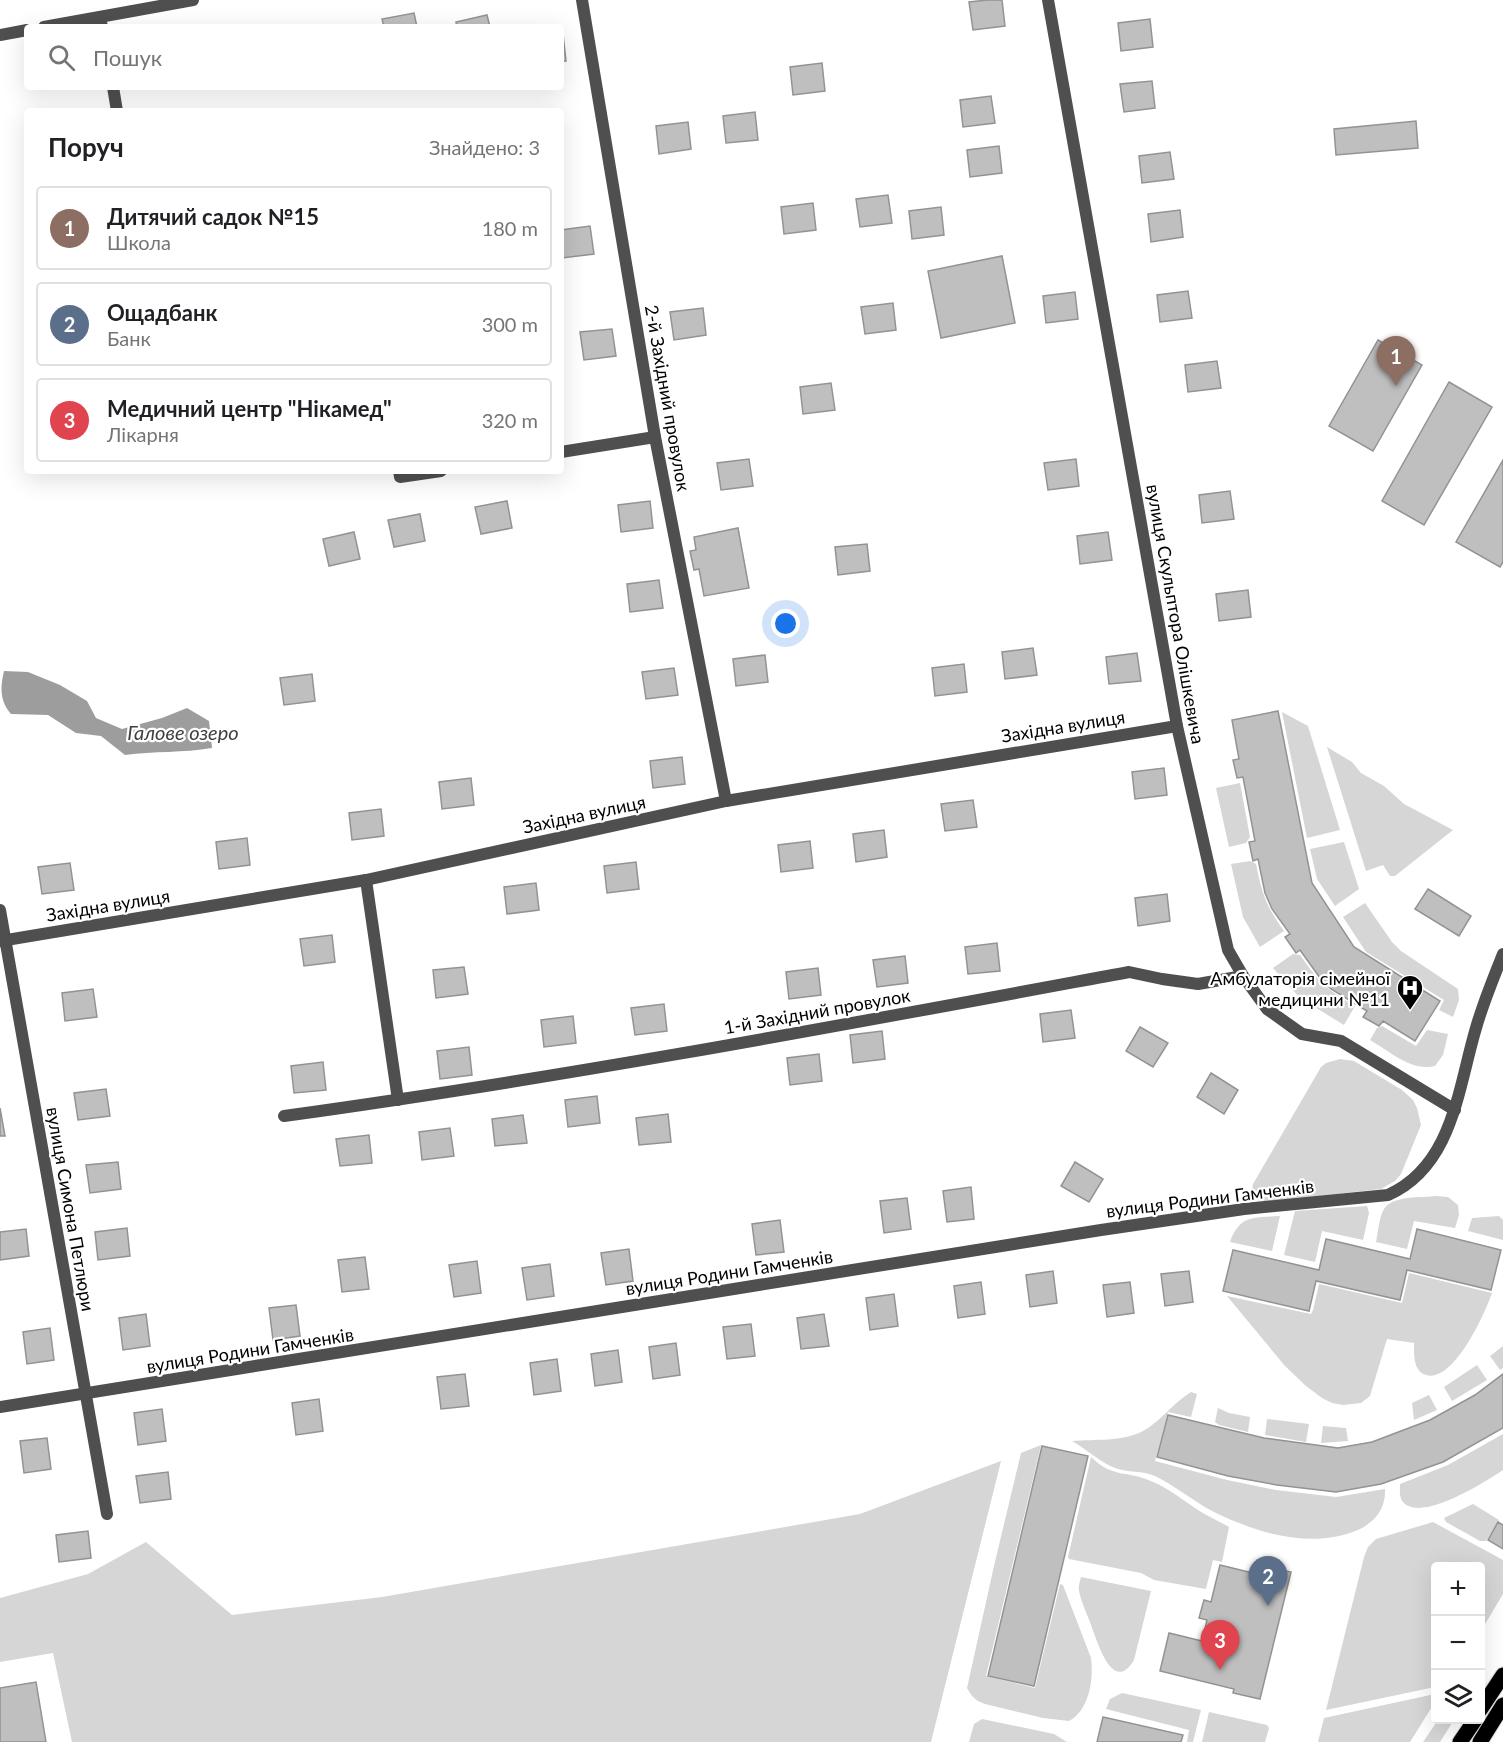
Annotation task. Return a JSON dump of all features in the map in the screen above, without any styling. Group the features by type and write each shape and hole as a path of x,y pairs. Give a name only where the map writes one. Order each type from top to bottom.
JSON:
{"main road":[{"path":"1485,1702 1503,1675"},
{"path":"1480,1742 1503,1705"},
{"path":"1460,1742 1472,1724"}],"street":[{"path":"78,24 101,22 193,0"},
{"name":"2-й Західний провулок","path":"582,0 656,437 726,801"},
{"name":"вулиця Скульптора Олішкевича","path":"1048,0 1176,726 1228,950 1243,976 1267,1009 1302,1034 1341,1041 1455,1110"},
{"path":"0,35 24,31"},
{"path":"114,90 116,108"},
{"path":"564,452 656,437"},
{"path":"400,474 400,477 420,474"},
{"name":"Західна вулиця","path":"3,941 366,880 726,801 1176,726"},
{"path":"366,880 398,1100"},
{"name":"вулиця Симона Петлюри","path":"0,910 3,941 107,1514"},
{"name":"вулиця Родини Гамченків","path":"0,1407 1101,1230 1244,1209 1379,1197 1401,1189 1419,1175 1443,1141 1455,1110 1476,1028 1503,954"},
{"name":"1-й Західний провулок","path":"284,1116 656,1059 1129,972 1198,984 1243,976"}],"shaded area":[{"path":"1282,712 1308,726 1340,830 1307,838"},
{"path":"1327,747 1352,762 1361,773 1384,786 1404,804 1453,830 1395,876 1390,876 1383,865 1366,871"},
{"path":"1240,783 1250,837 1246,843 1229,847 1216,788"},
{"path":"1344,842 1359,889 1335,906 1317,879 1310,849"},
{"path":"1250,861 1256,864 1266,899 1284,931 1260,947 1243,917 1231,864"},
{"path":"1365,903 1401,951 1458,989 1459,1000 1453,1017 1439,1010 1444,1000 1366,952 1343,917"},
{"path":"1293,954 1300,955 1324,984 1355,1006 1344,1025 1300,998 1273,968"},
{"path":"1382,1026 1416,1046 1427,1030 1448,1034 1443,1055 1435,1066 1426,1067 1409,1063 1370,1040 1377,1028"},
{"path":"1340,1059 1354,1061 1402,1090 1413,1100 1421,1125 1401,1174 1395,1181 1381,1189 1266,1202 1257,1200 1252,1190 1253,1184 1321,1067"},
{"path":"1448,1197 1458,1205 1459,1215 1455,1228 1414,1221 1407,1249 1376,1242 1381,1216 1388,1205 1401,1199"},
{"path":"1367,1206 1369,1213 1363,1240 1322,1231 1315,1262 1284,1255 1295,1211"},
{"path":"1280,1216 1272,1251 1230,1242 1238,1226 1243,1222 1255,1218"},
{"path":"1499,1216 1503,1220 1503,1240 1468,1231 1472,1218"},
{"path":"1409,1273 1492,1293 1467,1344 1457,1358 1437,1375 1426,1375 1416,1366 1414,1343 1387,1339 1370,1396 1361,1403 1343,1405 1332,1403 1306,1386 1285,1366 1227,1296 1311,1314 1319,1284 1402,1303"},
{"path":"1503,1346 1503,1368 1500,1370 1490,1356"},
{"path":"1477,1365 1487,1380 1452,1401 1444,1387"},
{"path":"1191,1392 1197,1394 1191,1417 1168,1412 1155,1461 1276,1490 1336,1497 1385,1489 1384,1502 1379,1513 1366,1526 1342,1535 1305,1539 1268,1533 1214,1512 1155,1476 1120,1470 1109,1465 1072,1441 1135,1435 1149,1427"},
{"path":"1429,1395 1437,1410 1414,1420 1412,1403"},
{"path":"1218,1408 1229,1413 1250,1417 1248,1432 1215,1422"},
{"path":"1267,1419 1309,1424 1306,1442 1265,1435"},
{"path":"1323,1426 1346,1428 1348,1441 1321,1443"},
{"path":"1503,1434 1503,1470 1468,1491 1438,1504 1424,1508 1412,1507 1403,1502 1400,1496 1400,1484 1448,1465"},
{"path":"1041,1445 986,1676 1035,1688 1060,1584 1063,1585 1092,1666 1091,1685 1086,1702 1076,1716 1069,1721 1043,1718 985,1704 974,1698 967,1688 1021,1453"},
{"path":"1091,1457 1099,1464 1114,1471 1157,1483 1201,1512 1229,1527 1222,1562 1213,1560 1206,1589 1154,1580 1141,1573 1069,1559"},
{"path":"1001,1461 931,1742 72,1742 53,1653 0,1662 0,1598 88,1574 146,1542 232,1615 382,1597 860,1514"},
{"path":"1473,1504 1499,1520 1486,1541 1480,1541 1446,1522 1444,1518"},
{"path":"1433,1522 1503,1560 1503,1594 1485,1624 1485,1562 1431,1562 1431,1688 1326,1710 1364,1557 1368,1547 1376,1539"},
{"path":"1081,1577 1151,1591 1134,1660 1126,1670 1119,1672 1112,1668 1101,1650 1080,1595"},
{"path":"1122,1693 1201,1710 1193,1742 1187,1742 1189,1730 1106,1709 1110,1699"},
{"path":"1431,1695 1431,1708 1410,1742 1318,1742 1324,1718"},
{"path":"1209,1712 1267,1725 1269,1728 1265,1742 1202,1742"},
{"path":"982,1719 1054,1734 1067,1742 969,1742 974,1724"},
{"path":"1435,1724 1451,1724 1440,1742 1423,1742"}],"water":[{"name":"Галове озеро","path":"4,671 28,672 60,685 87,701 96,718 122,729 162,718 187,708 209,721 212,748 125,755 101,736 76,733 48,715 11,714 2,694"}],"building":[{"path":"1002,0 1005,26 973,30 969,2"},
{"path":"414,13 416,24 383,24 382,19"},
{"path":"487,15 489,24 456,24 456,22"},
{"path":"1150,19 1153,47 1121,51 1118,23"},
{"path":"822,63 825,91 793,95 790,67"},
{"path":"1152,81 1155,108 1124,112 1120,84"},
{"path":"991,96 995,123 963,127 960,100"},
{"path":"755,112 758,140 726,143 723,116"},
{"path":"1416,121 1418,148 1336,155 1334,129"},
{"path":"688,122 691,149 659,154 656,126"},
{"path":"999,146 1002,173 970,177 967,150"},
{"path":"1170,152 1174,179 1142,183 1139,156"},
{"path":"888,195 892,223 860,227 856,199"},
{"path":"813,203 816,230 784,234 781,207"},
{"path":"941,207 944,235 912,239 909,211"},
{"path":"1180,210 1183,237 1151,242 1148,214"},
{"path":"590,226 594,254 564,258 564,230"},
{"path":"1002,256 1015,323 941,338 928,271"},
{"path":"1188,291 1192,318 1160,322 1157,295"},
{"path":"1075,292 1078,319 1046,323 1043,296"},
{"path":"893,303 896,330 865,334 861,307"},
{"path":"703,308 706,335 674,340 670,312"},
{"path":"612,329 616,356 584,360 580,332"},
{"path":"1378,340 1422,365 1373,451 1329,426"},
{"path":"1217,361 1221,388 1188,392 1185,365"},
{"path":"1449,382 1492,407 1424,525 1382,501"},
{"path":"831,383 835,410 803,414 800,387"},
{"path":"749,459 753,486 721,490 717,463"},
{"path":"1076,459 1079,486 1048,490 1044,463"},
{"path":"1503,460 1503,562 1500,567 1456,542"},
{"path":"1230,491 1234,519 1202,523 1199,495"},
{"path":"507,501 512,528 481,534 475,507"},
{"path":"650,501 653,528 621,532 618,505"},
{"path":"420,514 425,541 394,547 388,520"},
{"path":"738,528 749,588 704,596 699,569 694,570 690,551 696,550 694,537"},
{"path":"354,532 360,559 329,566 323,539"},
{"path":"1108,532 1112,560 1080,564 1077,536"},
{"path":"867,544 870,571 838,575 835,547"},
{"path":"659,580 663,608 630,612 627,584"},
{"path":"1248,590 1251,617 1219,621 1216,594"},
{"path":"1033,648 1037,675 1005,679 1002,652"},
{"path":"1137,653 1141,681 1109,684 1106,657"},
{"path":"765,655 768,682 736,686 733,659"},
{"path":"964,664 967,692 935,696 932,668"},
{"path":"674,668 678,695 646,699 642,672"},
{"path":"312,674 315,701 284,705 280,678"},
{"path":"1278,711 1312,883 1354,947 1440,1001 1415,1041 1383,1021 1379,1026 1363,1017 1367,1011 1331,989 1300,950 1296,953 1285,937 1290,934 1272,909 1265,893 1258,859 1253,861 1249,842 1255,841 1243,777 1237,778 1233,760 1239,759 1232,720"},
{"path":"682,757 685,784 653,788 650,761"},
{"path":"1164,768 1167,795 1135,799 1132,772"},
{"path":"471,778 474,805 442,809 439,782"},
{"path":"973,800 977,827 945,831 941,804"},
{"path":"381,809 384,836 352,840 349,813"},
{"path":"884,830 887,857 856,862 853,834"},
{"path":"247,838 250,865 219,869 216,842"},
{"path":"810,841 813,868 781,872 778,845"},
{"path":"636,862 639,889 607,893 604,866"},
{"path":"70,863 74,890 42,894 38,867"},
{"path":"536,883 539,910 507,914 504,887"},
{"path":"1428,889 1471,916 1459,936 1415,909"},
{"path":"1167,894 1170,921 1138,926 1135,898"},
{"path":"332,935 335,962 304,966 300,939"},
{"path":"997,943 1000,971 968,974 965,947"},
{"path":"905,956 908,983 877,987 873,960"},
{"path":"464,967 468,994 436,998 433,970"},
{"path":"818,968 821,995 789,999 786,972"},
{"path":"93,989 97,1017 65,1021 62,993"},
{"path":"664,1004 667,1031 635,1035 631,1008"},
{"path":"1071,1010 1075,1038 1043,1042 1040,1014"},
{"path":"573,1016 576,1043 544,1047 541,1020"},
{"path":"1140,1027 1168,1043 1153,1067 1126,1051"},
{"path":"882,1031 885,1059 853,1063 850,1035"},
{"path":"469,1047 472,1075 440,1079 437,1051"},
{"path":"819,1054 822,1081 790,1085 787,1058"},
{"path":"323,1062 326,1090 294,1093 291,1066"},
{"path":"1211,1073 1238,1090 1224,1114 1197,1097"},
{"path":"106,1089 110,1116 78,1120 74,1093"},
{"path":"597,1096 600,1123 568,1127 565,1100"},
{"path":"0,1108 5,1136 0,1136"},
{"path":"668,1114 671,1142 639,1145 636,1118"},
{"path":"523,1115 527,1143 495,1146 492,1119"},
{"path":"450,1128 454,1156 422,1160 419,1132"},
{"path":"369,1135 372,1163 340,1166 336,1139"},
{"path":"118,1162 121,1189 90,1193 86,1165"},
{"path":"1075,1162 1103,1179 1089,1202 1061,1186"},
{"path":"971,1187 974,1219 947,1222 943,1191"},
{"path":"907,1198 911,1229 884,1233 880,1201"},
{"path":"780,1220 784,1252 756,1255 752,1224"},
{"path":"127,1228 130,1256 98,1260 95,1232"},
{"path":"26,1229 29,1256 0,1260 0,1232"},
{"path":"1417,1229 1501,1250 1491,1290 1407,1270 1400,1300 1316,1281 1309,1311 1223,1291 1233,1250 1319,1270 1326,1239 1410,1259"},
{"path":"629,1249 633,1281 606,1285 601,1253"},
{"path":"365,1257 369,1289 342,1292 338,1260"},
{"path":"477,1261 481,1293 454,1297 449,1265"},
{"path":"550,1264 554,1296 527,1300 522,1268"},
{"path":"1053,1271 1057,1303 1030,1307 1026,1275"},
{"path":"1189,1271 1193,1302 1165,1306 1161,1274"},
{"path":"981,1282 985,1314 958,1318 954,1286"},
{"path":"1130,1282 1134,1313 1107,1317 1103,1285"},
{"path":"894,1294 898,1326 870,1330 866,1298"},
{"path":"296,1305 300,1336 273,1340 269,1308"},
{"path":"146,1314 150,1346 123,1350 119,1318"},
{"path":"824,1314 829,1346 801,1349 797,1318"},
{"path":"751,1324 755,1356 727,1359 723,1327"},
{"path":"50,1328 54,1360 27,1364 23,1332"},
{"path":"676,1343 680,1375 653,1379 649,1347"},
{"path":"618,1350 622,1382 595,1386 591,1354"},
{"path":"557,1359 561,1391 534,1395 530,1363"},
{"path":"465,1374 469,1406 441,1409 437,1377"},
{"path":"1503,1374 1503,1428 1443,1462 1381,1484 1336,1492 1277,1485 1228,1476 1157,1457 1168,1415 1264,1438 1338,1448 1372,1442 1430,1420 1475,1395"},
{"path":"319,1399 323,1431 296,1435 292,1403"},
{"path":"162,1409 166,1441 138,1445 134,1413"},
{"path":"47,1438 51,1469 24,1473 20,1441"},
{"path":"1042,1446 1088,1456 1034,1686 988,1676"},
{"path":"168,1472 171,1499 140,1503 136,1476"},
{"path":"1498,1522 1503,1525 1503,1549 1488,1540"},
{"path":"88,1531 91,1558 59,1562 56,1535"},
{"path":"1220,1565 1257,1574 1259,1565 1291,1572 1260,1699 1233,1693 1234,1689 1160,1671 1169,1633 1202,1641 1207,1620 1199,1618 1204,1600 1211,1602"},
{"path":"36,1682 46,1742 0,1742 0,1688"},
{"path":"1103,1717 1183,1735 1181,1742 1097,1742"}],"place":[{"name":"Дитячий садок №15","path":"1396,386"},
{"name":"Амбулаторія сімейної медицини №11","path":"1410,1011"},
{"name":"Ощадбанк","path":"1268,1606"},
{"name":"Медичний центр \"Нікамед\"","path":"1220,1670"}]}
